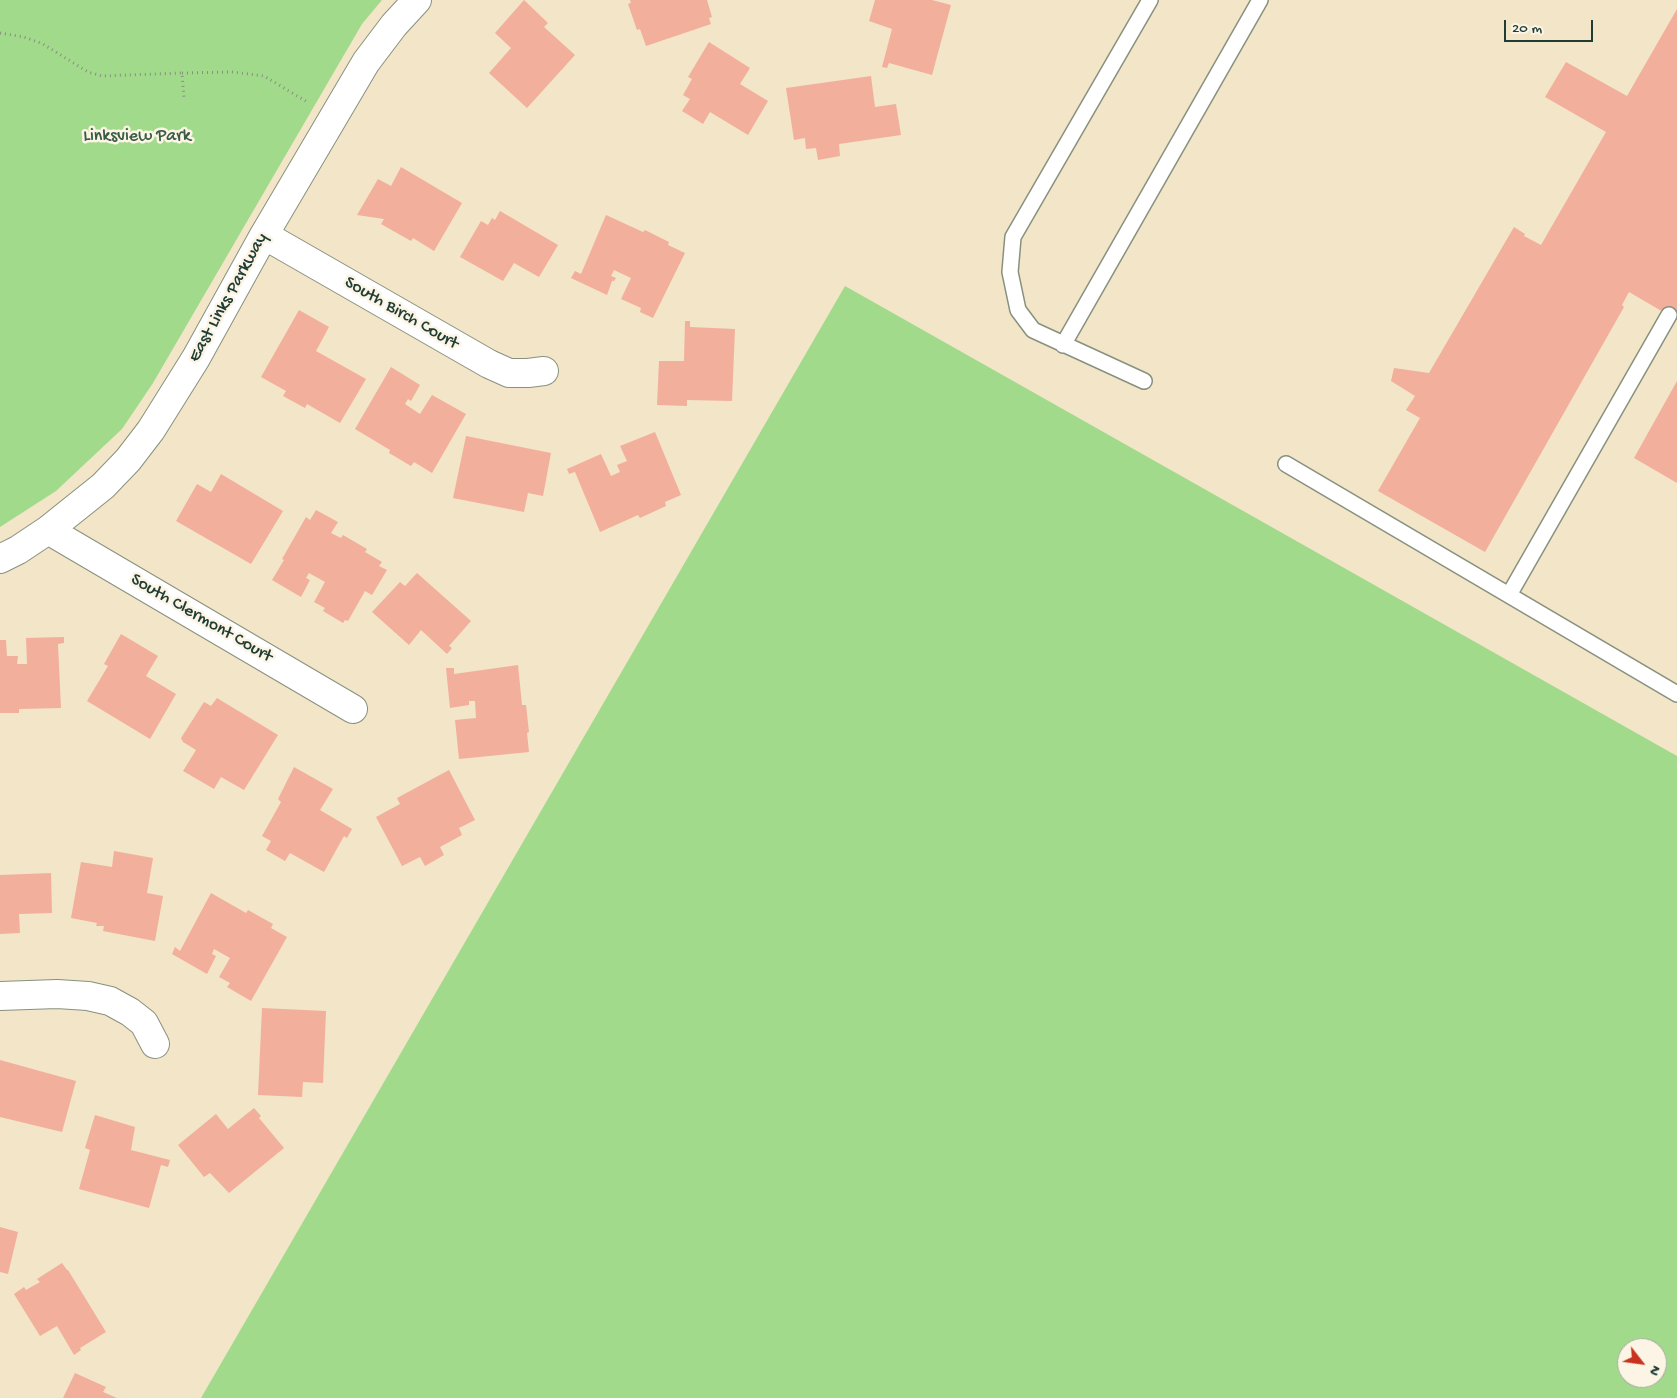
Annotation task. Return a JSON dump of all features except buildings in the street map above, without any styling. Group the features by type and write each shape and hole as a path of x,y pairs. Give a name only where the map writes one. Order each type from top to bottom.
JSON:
{"street":[{"name":"East Links Parkway","path":"0,559 18,550 48,530 103,486 128,460 151,430 196,358 264,235 366,62 394,25 417,0"},
{"name":"South Birch Court","path":"264,235 489,364 509,372 528,373 544,370"},
{"name":"South Clermont Court","path":"48,530 353,709"},
{"path":"0,996 57,994 88,996 110,1001 130,1012 144,1023 155,1044"}],"lane":[{"path":"1144,381 1033,330 1018,310 1010,272 1013,237 1150,0"},
{"path":"1063,345 1260,0"},
{"path":"1509,595 1669,315"},
{"path":"1286,464 1677,694"}],"path":[{"path":"0,33 24,37 42,44 88,72 102,76 232,72 264,76 332,120"},
{"path":"182,73 184,99"}],"green space":[{"name":"Linksview Park","path":"0,0 382,0 362,24 153,383 122,429 56,491 0,527"},
{"path":"845,286 1677,756 1677,1398 201,1398"}]}
